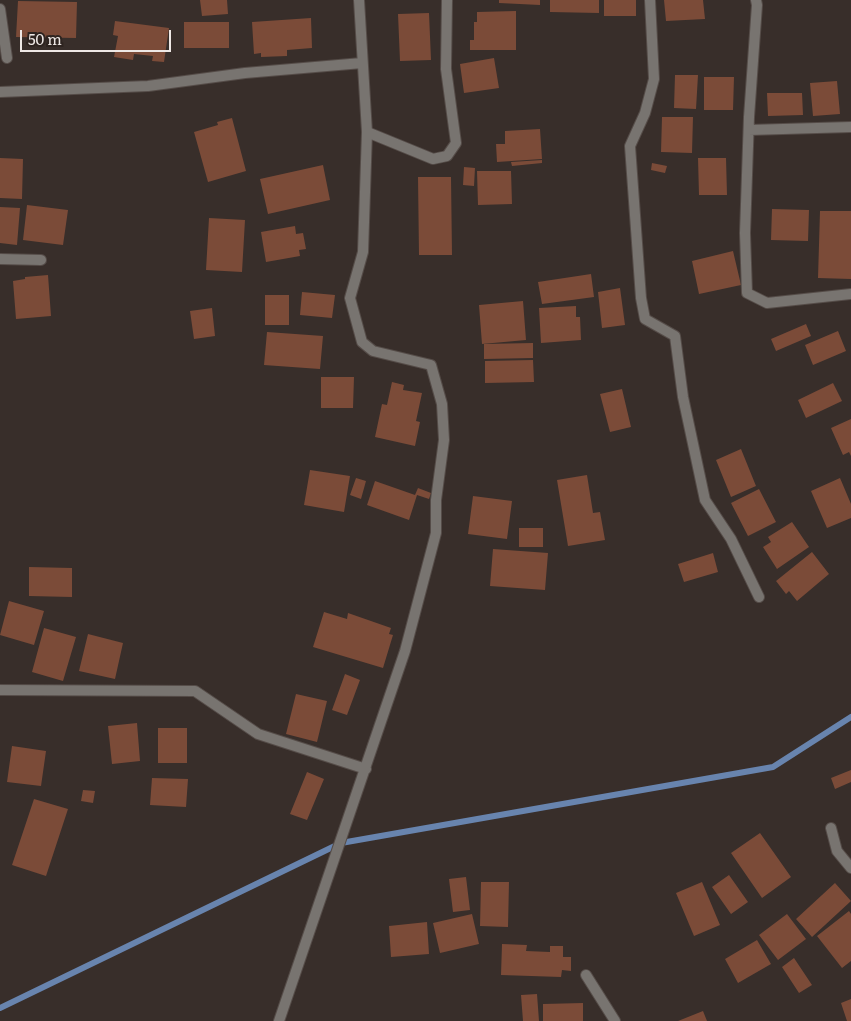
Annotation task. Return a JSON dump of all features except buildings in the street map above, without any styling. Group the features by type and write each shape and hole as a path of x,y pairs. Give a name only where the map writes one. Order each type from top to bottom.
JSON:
{"street":[{"path":"278,1021 405,651 436,533 436,500 444,440 442,404 432,365 373,351 362,342 350,298 363,252 367,132 360,0"},
{"path":"367,132 433,159 447,156 456,143 446,69 447,0"},
{"path":"650,0 654,79 645,113 630,146 640,298 645,319 675,336 683,397 705,500 731,539 759,597"},
{"path":"756,0 745,233 747,292 767,303 851,294"},
{"path":"0,9 7,58"},
{"path":"0,92 148,86 246,73 362,63"},
{"path":"749,130 851,127"},
{"path":"0,259 40,260"},
{"path":"0,690 195,691 258,734 366,769"},
{"path":"832,828 837,851 851,868"},
{"path":"586,975 615,1021"}],"waterway":[{"path":"0,1008 341,843 773,767 851,717"}]}
